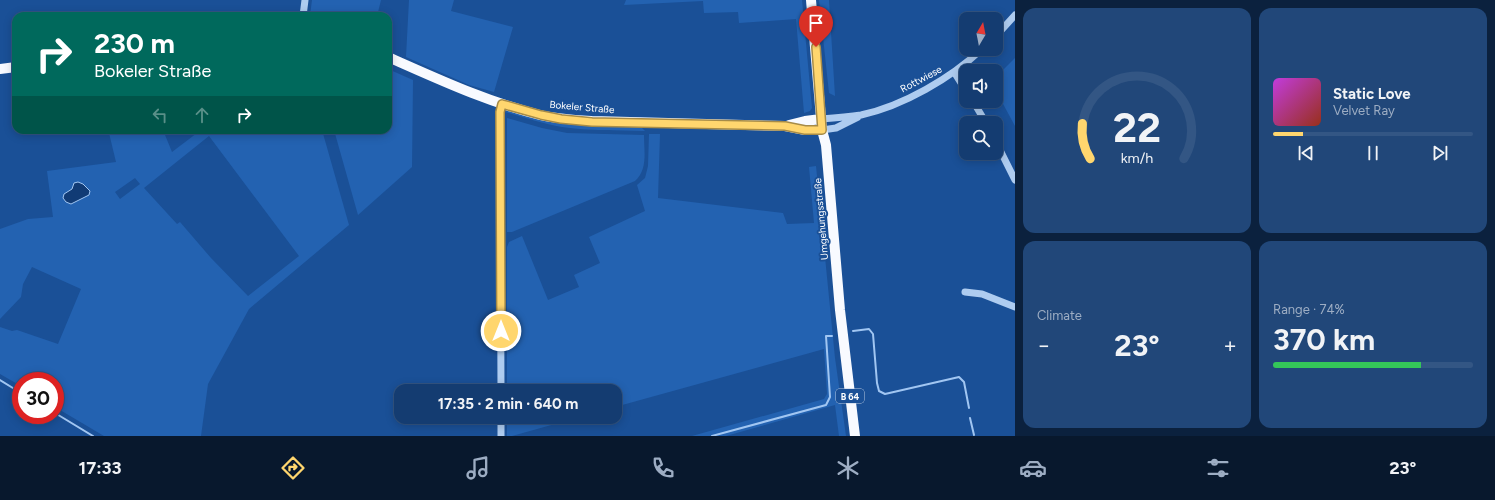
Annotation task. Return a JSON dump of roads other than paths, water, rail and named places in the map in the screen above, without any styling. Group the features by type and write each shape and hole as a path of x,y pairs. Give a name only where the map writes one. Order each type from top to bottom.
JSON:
{"main road":[{"name":"Umgehungsstraße","path":"811,0 822,130 826,145 840,310 855,436"},
{"name":"Bokeler Straße","path":"392,59 467,91 502,104 561,119 592,122 785,126 805,130 822,130"},
{"path":"0,69 12,68"},
{"name":"Bokeler Straße","path":"785,126 821,119"}],"street":[{"path":"304,12 306,0"},
{"path":"1003,28 1015,15"},
{"name":"Rottwiese","path":"821,119 862,114 888,106 918,93 954,72 973,56"},
{"path":"954,72 959,80"},
{"path":"501,384 500,112 502,104"},
{"name":"Rottwiese","path":"822,130 836,128 862,114"},
{"path":"1003,156 1015,180"},
{"path":"965,292 982,294 1015,307"},
{"path":"501,424 501,436"}],"waterway":[{"path":"853,331 869,329 873,334 879,391 885,394 959,377 964,382 969,408"},
{"path":"712,436 826,405 830,397 826,336 832,336"},
{"path":"0,380 12,387"},
{"path":"64,418 93,436"},
{"path":"970,418 974,435"}]}
